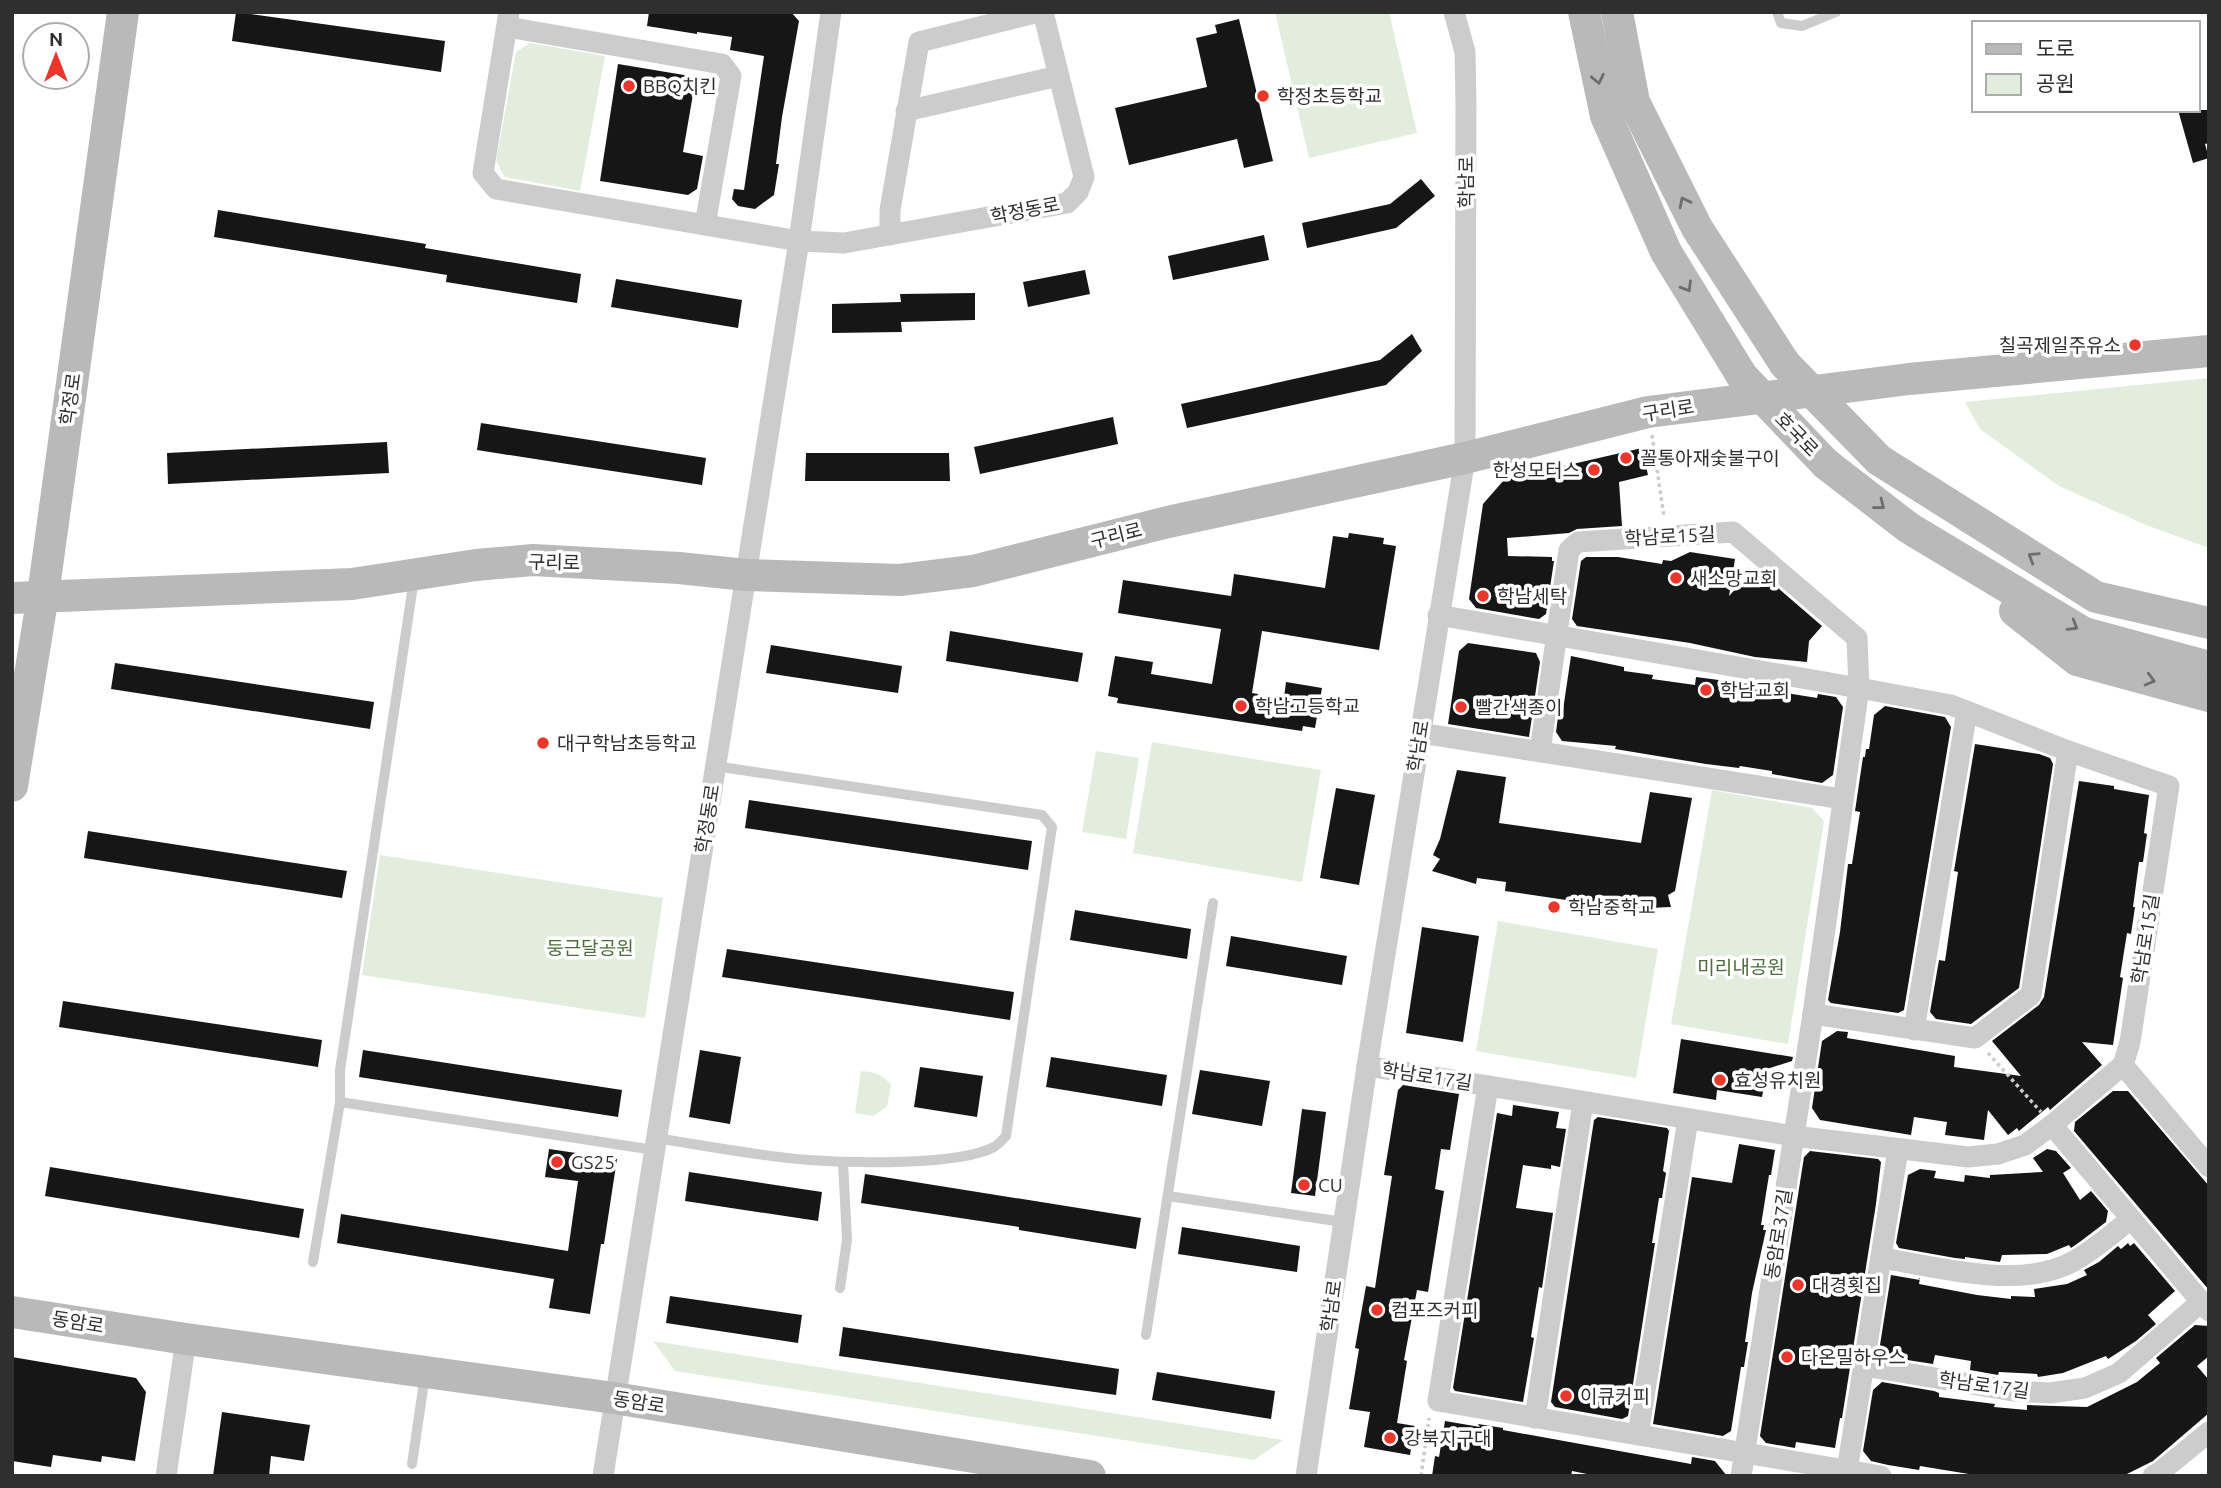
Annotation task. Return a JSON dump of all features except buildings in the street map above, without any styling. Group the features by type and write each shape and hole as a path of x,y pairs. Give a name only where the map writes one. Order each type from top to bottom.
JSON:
{"main road":[{"name":"학정로","path":"12,786 28,597 123,12"},
{"name":"호국로","path":"1584,12 1605,116 1667,253 1742,376 1826,464 1909,528 2084,633 2209,667"},
{"name":"호국로","path":"1617,12 1634,102 1697,228 1785,364 1879,460 2096,597 2209,623"},
{"name":"구리로","path":"28,597 352,584 476,565 533,560 679,568 746,575 900,580 973,571 1168,522 1465,458 1648,412 1909,379 2209,351"},
{"path":"1909,528 2077,660 2209,696"},
{"name":"동암로","path":"12,1312 186,1339 614,1398 1090,1476"}],"street":[{"name":"학정동로","path":"603,1476 799,241 831,12"},
{"name":"학정동로","path":"799,241 844,243 1067,203 1078,192 1084,177 1041,12"},
{"path":"890,235 890,210 919,41 1041,12"},
{"name":"학남로","path":"1306,1476 1367,1066 1465,458 1465,52 1454,12"},
{"path":"705,225 731,76 722,64 508,19 483,173 496,189 705,225 799,241"},
{"path":"906,111 1058,76"},
{"name":"학남로15길","path":"1557,637 1569,550 1578,542 1733,532 1857,638 1859,688"},
{"name":"학남로15길","path":"1438,615 1951,705 2068,751 2169,786 2130,1042 2123,1065"},
{"path":"1540,751 1557,637"},
{"name":"동암로37길","path":"1741,1476 1859,688"},
{"path":"1914,1030 1967,711"},
{"path":"1420,733 1842,799"},
{"path":"1812,1014 1975,1038 2031,995 2068,751"},
{"path":"2123,1065 2209,1167"},
{"name":"학남로17길","path":"1367,1066 1794,1136 1968,1157 1998,1154 2025,1145 2123,1065"},
{"name":"학남로17길","path":"1438,1401 1488,1086"},
{"path":"1535,1418 1583,1102"},
{"path":"1638,1436 1688,1119"},
{"name":"학남로17길","path":"1864,1366 2013,1391 2050,1393 2085,1388 2119,1373 2205,1306 2052,1125"},
{"path":"1847,1471 1898,1149"},
{"path":"1881,1258 1984,1275 2013,1275 2050,1270 2074,1261 2131,1219"},
{"path":"166,1476 186,1339"},
{"path":"1438,1401 1881,1476"},
{"path":"2153,1476 2209,1433"}],"lane":[{"path":"1777,12 1781,23 1802,26 1836,12"},
{"path":"313,1262 340,1102 342,1057 414,575"},
{"path":"340,1102 655,1144 806,1160 936,1160 996,1146 1006,1136 1052,827 1042,815 715,766"},
{"path":"1146,1335 1213,902"},
{"path":"840,1289 847,1240 843,1162"},
{"path":"1168,1196 1343,1222"},
{"path":"412,1464 425,1372"}],"path":[{"path":"1652,435 1667,536"},
{"path":"1975,1038 2052,1125"},
{"path":"1421,1476 1429,1419 1438,1401"}],"green space":[{"path":"1275,12 1389,12 1417,133 1309,158"},
{"path":"530,43 605,56 580,191 505,177 496,161 516,52"},
{"path":"2209,378 2209,548 2146,525 2059,486 1980,429 1965,402"},
{"path":"1152,742 1321,770 1302,882 1133,853"},
{"path":"1096,751 1139,758 1126,839 1082,832"},
{"name":"미리내공원","path":"1712,790 1812,808 1824,821 1788,1044 1671,1024"},
{"name":"둥근달공원","path":"380,855 663,898 645,1018 362,975"},
{"path":"1498,921 1658,949 1636,1078 1476,1051"},
{"path":"861,1071 878,1074 891,1085 887,1107 873,1116 855,1113"},
{"path":"653,1341 1283,1440 1254,1460 675,1371"}],"place":[{"name":"BBQ치킨","path":"629,86"},
{"name":"학정초등학교","path":"1263,96"},
{"name":"칠곡제일주유소","path":"2135,345"},
{"name":"꼴통아재숯불구이","path":"1626,458"},
{"name":"한성모터스","path":"1594,470"},
{"name":"새소망교회","path":"1676,578"},
{"name":"학남세탁","path":"1483,596"},
{"name":"학남교회","path":"1706,690"},
{"name":"학남고등학교","path":"1241,706"},
{"name":"빨간색종이","path":"1461,707"},
{"name":"대구학남초등학교","path":"543,743"},
{"name":"학남중학교","path":"1554,907"},
{"name":"효성유치원","path":"1720,1080"},
{"name":"GS25","path":"557,1162"},
{"name":"CU","path":"1304,1185"},
{"name":"대경횟집","path":"1798,1285"},
{"name":"컴포즈커피","path":"1377,1310"},
{"name":"다온밀하우스","path":"1787,1357"},
{"name":"이큐커피","path":"1566,1396"},
{"name":"강북지구대","path":"1390,1438"}]}
